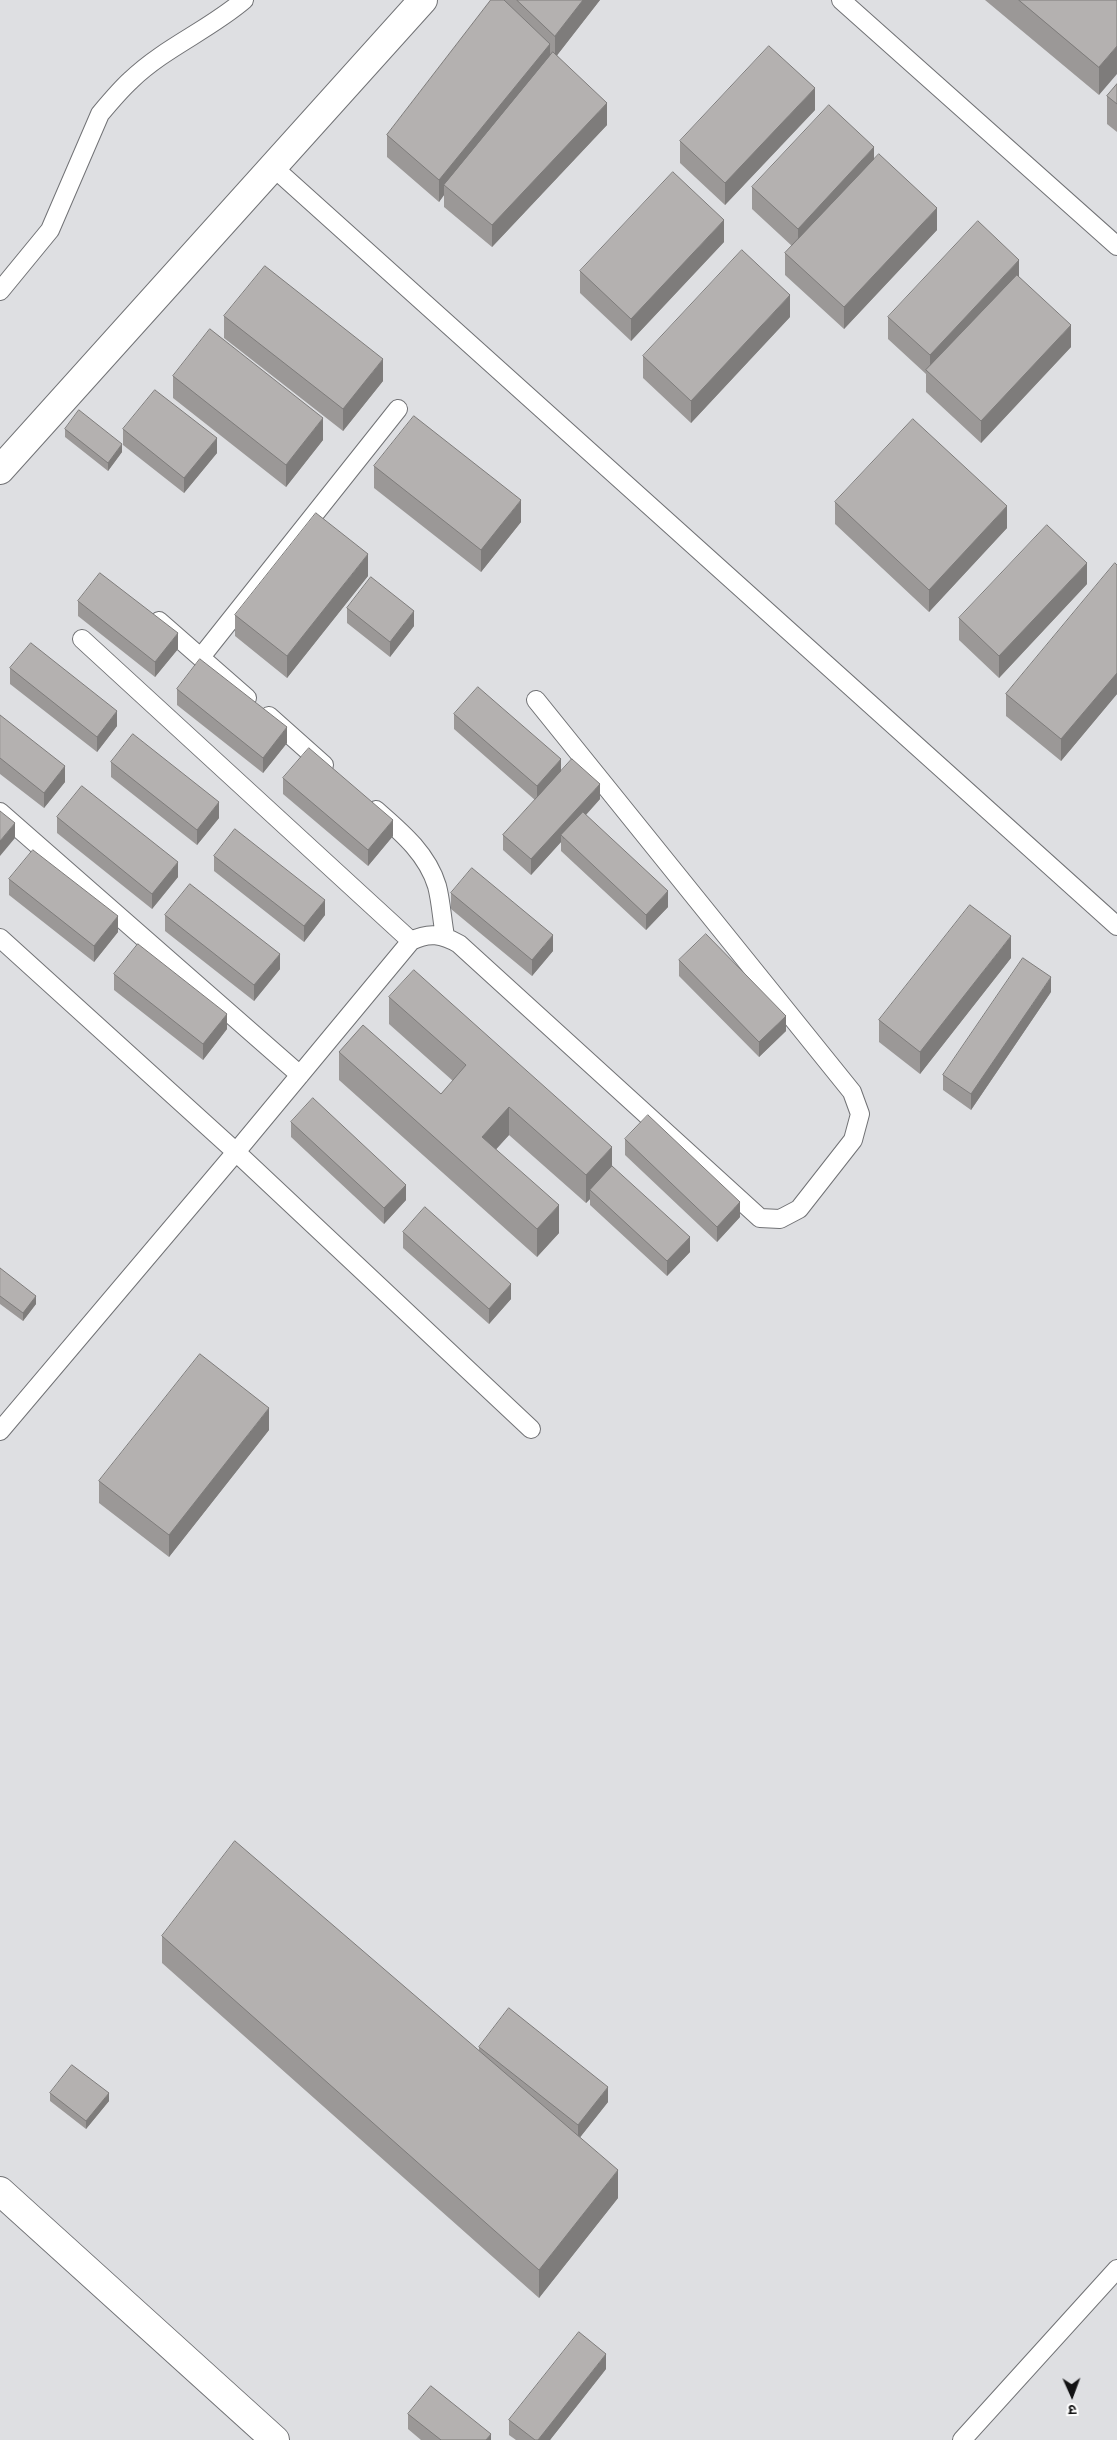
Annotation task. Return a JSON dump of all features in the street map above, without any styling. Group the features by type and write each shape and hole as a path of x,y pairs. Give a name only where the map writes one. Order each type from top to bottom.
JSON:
{"main road":[{"path":"0,470 422,0"},
{"path":"0,2191 274,2440"}],"lane":[{"path":"0,291 50,230 100,114 113,98 131,79 156,60 223,18 244,0"},
{"path":"841,0 1117,246"},
{"path":"273,167 1117,926"},
{"path":"201,657 398,409"},
{"path":"144,608 334,774"},
{"path":"82,639 411,941"},
{"path":"0,1431 236,1152 411,941 424,934 444,936 459,944 760,1218 780,1219 799,1209 854,1140 860,1114 852,1092 536,700"},
{"path":"364,800 409,838 424,861 437,885 444,936"},
{"path":"0,812 300,1075"},
{"path":"0,938 236,1152 531,1429"},
{"path":"962,2440 1117,2268"}],"building":[{"path":"491,0 504,0 550,44 439,180 387,135"},
{"path":"517,0 583,0 555,36"},
{"path":"1019,0 1117,0 1117,46 1099,67"},
{"path":"769,46 815,88 725,183 680,141"},
{"path":"553,52 607,103 492,225 444,185"},
{"path":"1117,84 1117,104 1107,96"},
{"path":"829,105 874,147 798,229 752,187"},
{"path":"879,154 937,208 844,307 785,253"},
{"path":"673,172 724,220 631,319 580,271"},
{"path":"978,221 1019,260 930,355 888,317"},
{"path":"742,250 790,295 691,401 643,356"},
{"path":"265,266 383,359 343,409 224,316"},
{"path":"1017,275 1071,325 981,421 926,370"},
{"path":"210,329 323,418 286,465 173,376"},
{"path":"155,390 217,438 184,478 123,429"},
{"path":"79,410 122,444 108,463 65,429"},
{"path":"414,416 521,500 481,550 374,466"},
{"path":"913,419 1007,506 929,590 835,502"},
{"path":"316,513 368,554 287,656 235,615"},
{"path":"1047,525 1087,563 999,656 959,618"},
{"path":"1115,563 1117,565 1117,673 1061,739 1006,694"},
{"path":"100,573 178,633 155,662 78,601"},
{"path":"371,577 414,611 390,642 347,608"},
{"path":"31,643 117,711 97,737 10,668"},
{"path":"200,659 287,727 263,758 177,689"},
{"path":"478,687 561,759 537,786 454,714"},
{"path":"0,715 65,766 44,793 0,758"},
{"path":"133,734 219,802 197,830 111,762"},
{"path":"309,748 393,820 368,850 283,778"},
{"path":"572,759 600,784 531,859 503,835"},
{"path":"82,786 178,862 152,894 57,817"},
{"path":"0,811 15,823 0,841"},
{"path":"583,812 668,891 646,915 561,835"},
{"path":"235,829 325,900 304,926 214,856"},
{"path":"33,850 118,916 94,946 9,879"},
{"path":"472,868 553,935 532,960 451,893"},
{"path":"190,884 280,954 254,985 165,915"},
{"path":"970,905 1011,936 920,1052 879,1020"},
{"path":"706,934 786,1016 759,1042 679,960"},
{"path":"138,944 227,1014 203,1044 114,974"},
{"path":"1023,958 1051,977 971,1094 943,1075"},
{"path":"414,970 612,1147 586,1175 509,1107 482,1137 559,1205 537,1229 339,1052 363,1025 441,1094 466,1065 389,997"},
{"path":"313,1098 406,1185 384,1208 291,1122"},
{"path":"648,1115 740,1202 717,1227 625,1139"},
{"path":"612,1166 690,1237 667,1261 590,1190"},
{"path":"425,1207 511,1284 489,1309 403,1232"},
{"path":"0,1268 36,1296 23,1313 0,1296"},
{"path":"200,1354 269,1408 169,1535 99,1481"},
{"path":"235,1841 618,2170 539,2270 162,1936"},
{"path":"509,2008 608,2087 578,2125 479,2047"},
{"path":"72,2065 109,2093 86,2121 50,2093"},
{"path":"579,2332 606,2354 538,2440 535,2440 509,2420"},
{"path":"431,2386 491,2434 486,2440 441,2440 408,2414"}]}
